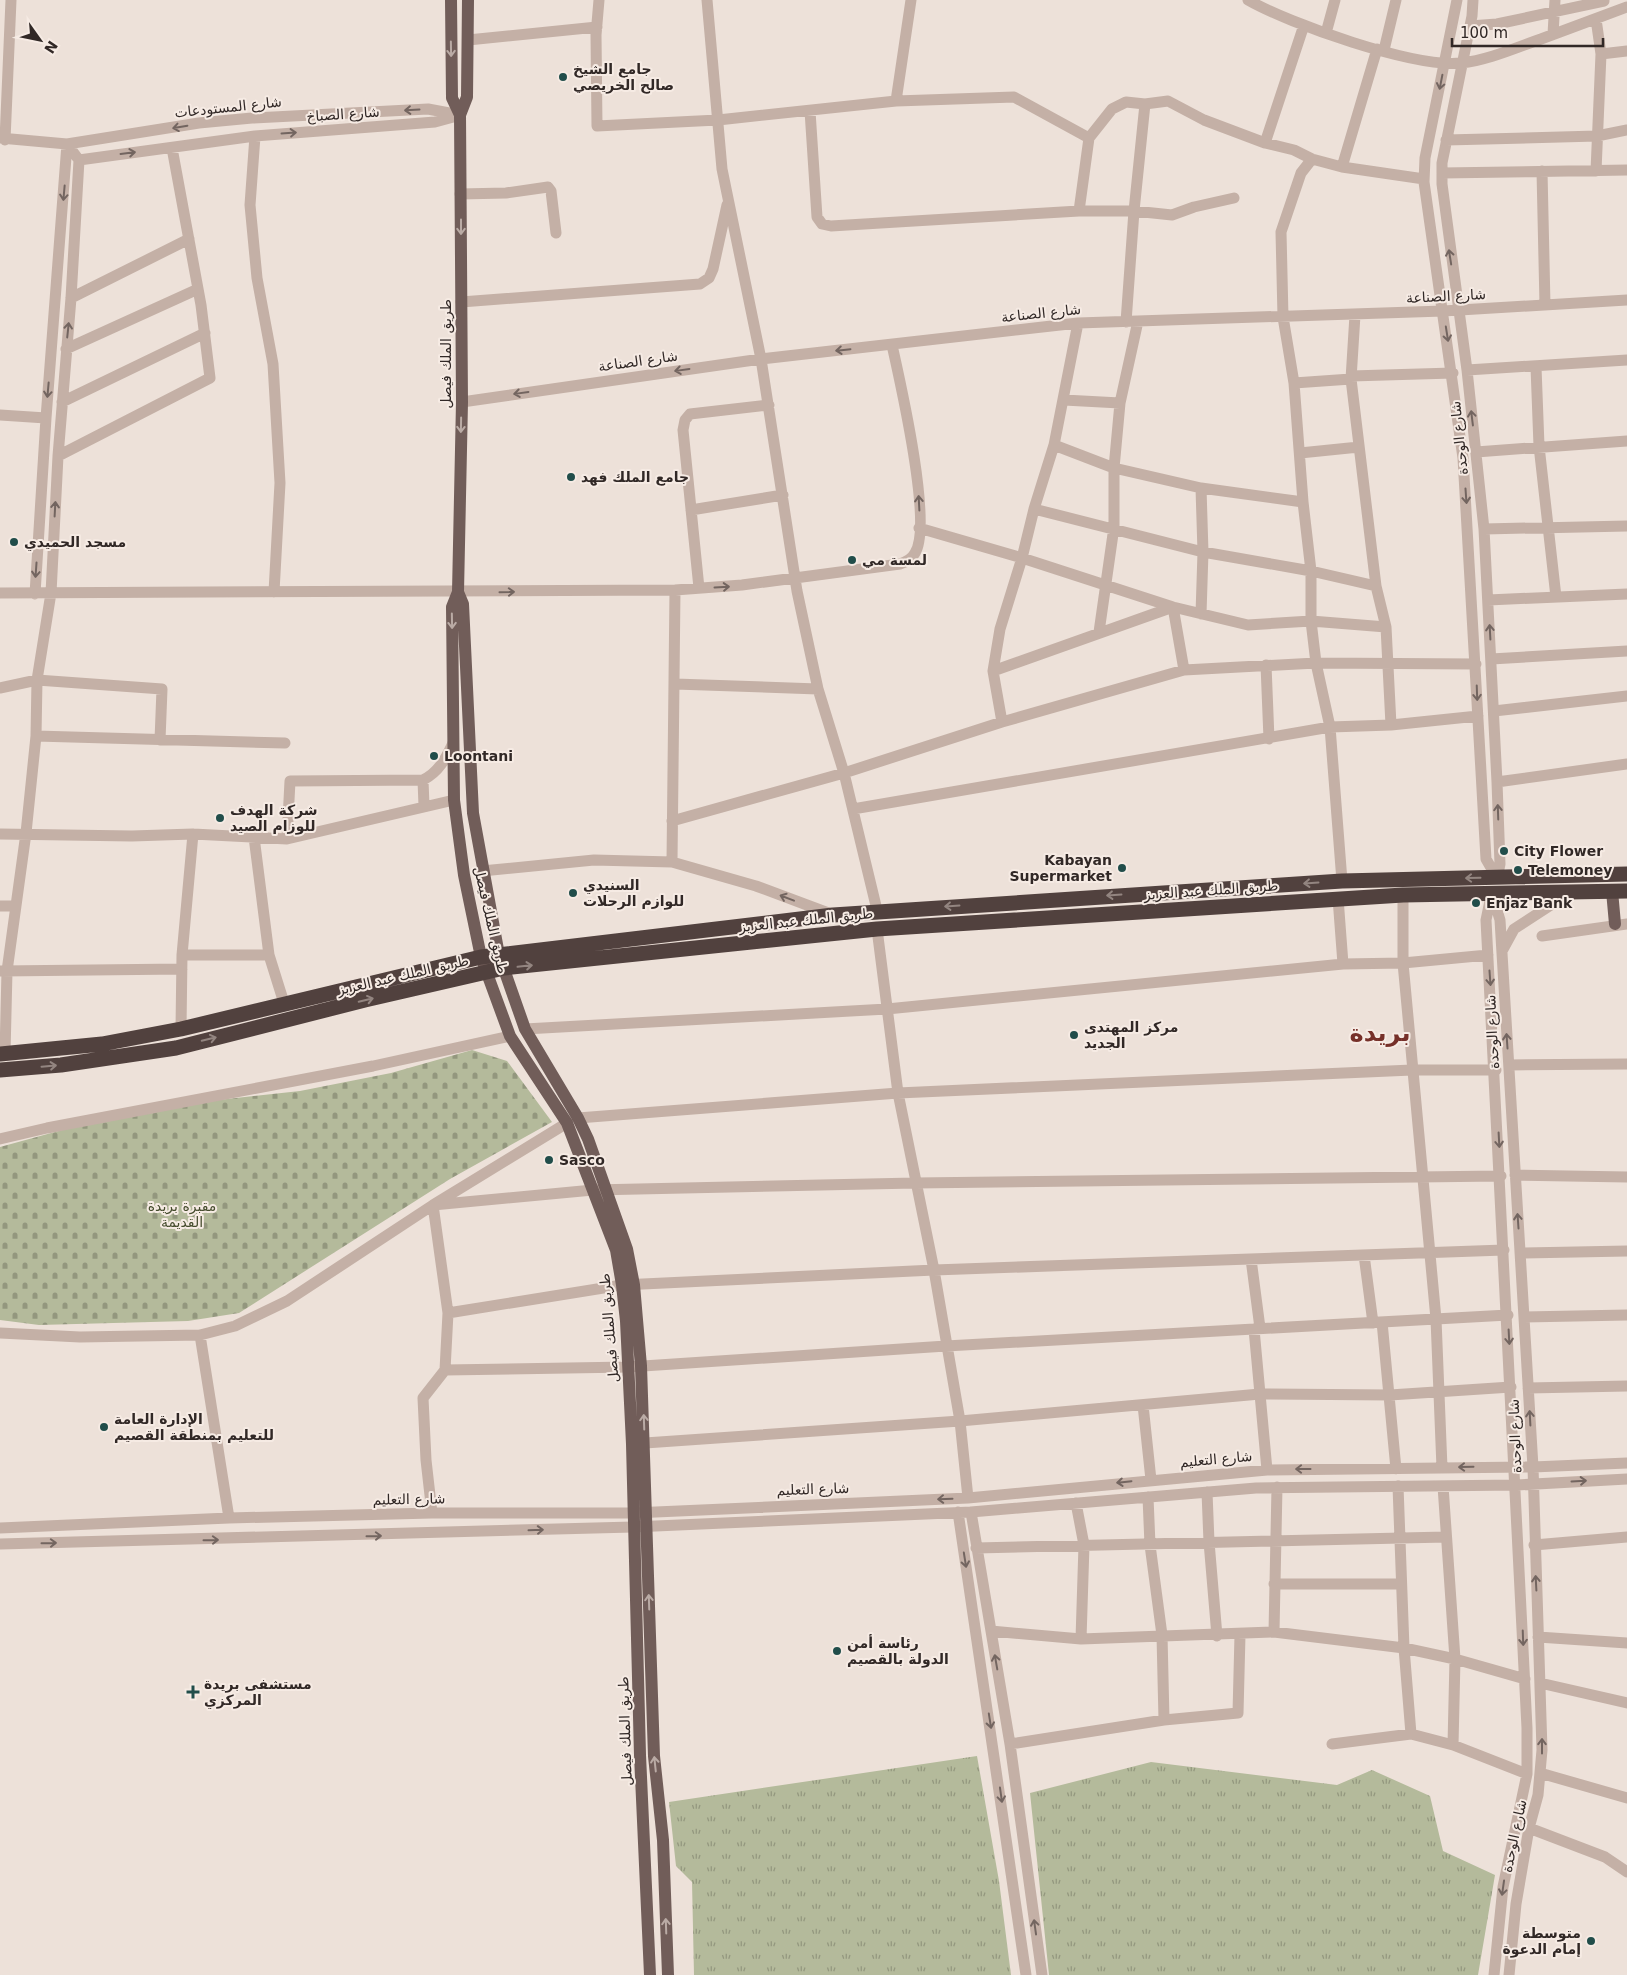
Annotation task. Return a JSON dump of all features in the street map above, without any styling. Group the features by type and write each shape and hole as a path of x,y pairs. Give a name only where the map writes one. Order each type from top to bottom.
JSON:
{"highway":[{"name":"طريق الملك عبد العزيز","path":"0,1070 61,1065 176,1048 485,972 502,962 833,915 877,910 1342,881 1627,874"},
{"name":"طريق الملك عبد العزيز","path":"2,1054 102,1044 182,1029 481,957 502,962 877,929 1403,894 1619,891"}],"main road":[{"name":"طريق الملك فيصل","path":"450,0 452,98 460,115"},
{"name":"طريق الملك فيصل","path":"468,0 467,97 460,115 462,402 458,592 452,607 454,800 464,875 485,972 510,1036 572,1120 593,1190 628,1285 642,1366 654,1756 663,1840 668,1975"},
{"name":"طريق الملك فيصل","path":"458,592 463,604 473,813 482,871 502,962 525,1029 607,1189 627,1250 628,1367 633,1527 650,1975"},
{"path":"1619,891 1621,924"}],"street":[{"path":"3,139 11,0"},
{"path":"599,0 597,27 597,126 718,120 896,101 1014,97 1089,138"},
{"path":"708,0 722,168 762,359 797,578 797,591 818,689 844,774 877,910"},
{"path":"896,101 911,0"},
{"path":"1248,0 1326,33 1381,50 1444,64 1463,63 1501,54 1627,7"},
{"path":"1326,33 1336,0"},
{"path":"1342,166 1396,0"},
{"path":"1457,0 1426,158 1424,179 1453,373 1463,458 1486,858 1497,878"},
{"name":"شارع الوحدة","path":"1473,0 1463,63 1446,140 1442,173 1448,241 1467,370 1484,529 1497,782 1500,864 1497,878"},
{"path":"1470,26 1496,24 1555,5 1604,0 1599,17 1601,54 1596,170"},
{"path":"1553,34 1555,5"},
{"path":"1266,143 1304,25"},
{"path":"468,40 597,27"},
{"path":"1601,54 1627,51"},
{"path":"1079,211 1089,138 1112,109 1126,102 1145,104 1168,101 1204,120 1266,143 1294,150 1312,159 1342,166 1424,179"},
{"path":"1126,322 1134,211 1145,104"},
{"name":"شارع المستودعات","path":"3,139 67,144 199,123 252,118 428,109 460,115"},
{"path":"810,111 817,216 822,224 831,226 1079,211 1134,211 1172,215 1194,207 1234,198"},
{"name":"شارع الصباخ","path":"79,160 255,136 435,122 460,115"},
{"path":"1446,140 1597,136 1627,130"},
{"path":"255,136 250,205 258,278 272,364 280,483 274,592"},
{"path":"2,1054 4,971 16,906 26,833 36,736 37,680 51,593 58,456 71,298 79,160 67,144"},
{"path":"35,594 46,418 67,144"},
{"path":"58,456 210,378 190,239 172,148"},
{"path":"1312,159 1302,173 1281,232 1283,317 1294,383 1303,502 1311,571 1311,622 1316,663 1330,727 1342,881"},
{"path":"1442,173 1627,170"},
{"path":"1542,171 1545,305"},
{"path":"460,194 506,193 548,187 552,191 556,233"},
{"path":"461,302 700,284 709,278 713,269 728,201"},
{"path":"71,298 190,239"},
{"path":"66,349 198,289"},
{"name":"شارع الصناعة","path":"462,402 762,359 1078,323 1355,315 1627,300"},
{"path":"1355,315 1351,377 1376,586 1386,627 1391,725"},
{"path":"1099,632 1114,527 1114,468 1120,403 1138,321"},
{"path":"1002,722 993,671 1000,629 1054,445 1078,323"},
{"path":"62,402 205,333"},
{"path":"0,593 676,590 742,586 900,564 909,560 916,553 919,543 919,500 910,426 892,345"},
{"path":"1467,370 1627,360"},
{"path":"1536,367 1539,446 1550,528 1556,597"},
{"path":"1294,383 1351,377 1453,373"},
{"path":"1064,400 1120,403"},
{"path":"699,588 683,430 685,420 690,414 769,405"},
{"path":"0,415 46,418"},
{"path":"1476,452 1627,441"},
{"path":"1054,445 1114,468 1201,488 1303,502"},
{"path":"1300,453 1360,447"},
{"path":"1201,488 1203,552 1201,614"},
{"path":"691,510 784,495"},
{"path":"1034,508 1114,527 1203,552 1311,571 1376,586"},
{"path":"1484,529 1627,526"},
{"path":"919,528 1022,558 1173,607 1248,625 1311,622 1386,627"},
{"path":"672,862 676,590"},
{"path":"1488,600 1627,594"},
{"path":"993,671 1173,607"},
{"path":"1173,607 1184,670"},
{"path":"1491,659 1627,651"},
{"path":"672,821 844,774 1002,722 1184,670 1316,663 1476,664"},
{"path":"1266,666 1270,739"},
{"path":"0,688 37,680 162,689 160,740"},
{"path":"675,684 818,689"},
{"path":"1494,710 1627,696"},
{"path":"853,809 1270,739 1330,727 1391,725 1478,716"},
{"path":"36,736 285,743"},
{"path":"286,839 290,781 423,780 433,775 444,761 454,741"},
{"path":"1497,782 1627,764"},
{"path":"423,780 424,806"},
{"path":"0,834 132,836 193,834 286,839 312,835 454,800"},
{"path":"182,1029 182,955 193,834"},
{"path":"254,837 269,955 284,1003"},
{"path":"482,871 594,860 672,862 756,886 833,915"},
{"path":"1502,951 1514,929 1551,905 1580,891"},
{"path":"1403,894 1404,963 1412,1070 1425,1177 1429,1252 1436,1319 1442,1468"},
{"path":"1492,894 1486,920 1496,1070 1517,1485 1527,1774 1503,1886 1494,1975"},
{"name":"شارع الوحدة","path":"1492,894 1500,920 1533,1467 1532,1484 1542,1750 1538,1795 1529,1828 1516,1904 1508,1975"},
{"path":"1338,898 1343,964"},
{"path":"0,906 16,906"},
{"path":"1542,936 1621,924"},
{"path":"877,929 898,1093 934,1270 960,1421 968,1498"},
{"path":"182,955 269,955"},
{"path":"525,1029 887,1009 1343,964 1404,963 1488,955"},
{"path":"4,971 182,969"},
{"path":"0,1139 57,1126 373,1066 510,1036"},
{"path":"1509,1065 1627,1064"},
{"path":"0,1333 80,1337 200,1335 235,1326 287,1301 433,1205 572,1120 898,1093 1412,1070 1496,1070"},
{"path":"433,1205 607,1189 915,1183 1501,1176"},
{"path":"1515,1176 1627,1177"},
{"path":"432,1513 426,1460 423,1398 445,1370 448,1314 433,1205"},
{"path":"448,1314 628,1285 934,1270 1504,1250"},
{"path":"1520,1253 1627,1251"},
{"path":"1364,1255 1390,1395 1396,1469"},
{"path":"1251,1259 1267,1470"},
{"path":"445,1370 628,1367 946,1346 1508,1315"},
{"path":"1524,1317 1627,1315"},
{"path":"200,1335 229,1518"},
{"path":"1528,1388 1627,1386"},
{"path":"645,1443 960,1421 1260,1394 1390,1395 1511,1387"},
{"path":"1142,1405 1151,1480"},
{"name":"شارع التعليم","path":"0,1528 229,1518 432,1513 633,1513 968,1498 1267,1470 1533,1467 1627,1463"},
{"path":"0,1544 633,1527 971,1512 1277,1487 1517,1485 1627,1479"},
{"path":"1398,1486 1404,1648 1411,1734"},
{"path":"1444,1486 1455,1659 1453,1745"},
{"path":"1274,1632 1277,1487"},
{"path":"1208,1492 1208,1542 1217,1636"},
{"path":"1148,1497 1150,1545 1162,1635 1164,1720"},
{"path":"1076,1503 1084,1545 1081,1639"},
{"path":"958,1512 1026,1975"},
{"path":"971,1512 1010,1744 1042,1975"},
{"path":"976,1548 1446,1537"},
{"path":"1534,1545 1627,1537"},
{"path":"1274,1584 1401,1584"},
{"path":"991,1631 1081,1639 1162,1635 1217,1636 1274,1632 1404,1648 1455,1659 1525,1679"},
{"path":"1010,1744 1164,1720 1238,1713 1240,1635"},
{"path":"1538,1637 1627,1643"},
{"path":"1540,1683 1627,1703"},
{"path":"1332,1744 1411,1734 1453,1745 1527,1774"},
{"path":"1540,1773 1627,1798"},
{"path":"1529,1828 1605,1857 1627,1872"}],"green space":[{"name":"مقبرة بريدة القديمة","path":"472,1050 507,1061 552,1122 450,1179 239,1313 188,1321 39,1325 0,1320 0,1147 95,1121 218,1100 300,1091 391,1073"},
{"path":"977,1756 999,1881 1011,1975 694,1975 692,1882 676,1866 669,1802"},
{"path":"1151,1762 1337,1785 1372,1770 1430,1796 1443,1851 1495,1875 1478,1975 1049,1975 1030,1793"}],"place":[{"name":"جامع الشيخ صالح الخريصي","path":"563,77"},
{"name":"جامع الملك فهد","path":"571,477"},
{"name":"مسجد الحميدي","path":"14,542"},
{"name":"لمسة مي","path":"852,560"},
{"name":"Loontani","path":"434,756"},
{"name":"شركة الهدف للوزام الصيد","path":"220,818"},
{"name":"City Flower","path":"1504,851"},
{"name":"Kabayan Supermarket","path":"1122,868"},
{"name":"Telemoney","path":"1518,870"},
{"name":"السنيدي للوازم الرحلات","path":"573,893"},
{"name":"Enjaz Bank","path":"1476,903"},
{"name":"مركز المهتدى الجديد","path":"1074,1035"},
{"name":"Sasco","path":"549,1160"},
{"name":"الإدارة العامة للتعليم بمنطقة القصيم","path":"104,1427"},
{"name":"رئاسة أمن الدولة بالقصيم","path":"837,1651"},
{"name":"مستشفى بريدة المركزي","path":"193,1692"},
{"name":"متوسطة إمام الدعوة","path":"1591,1941"}],"district":[{"name":"بريدة","path":"1380,1033"}]}
